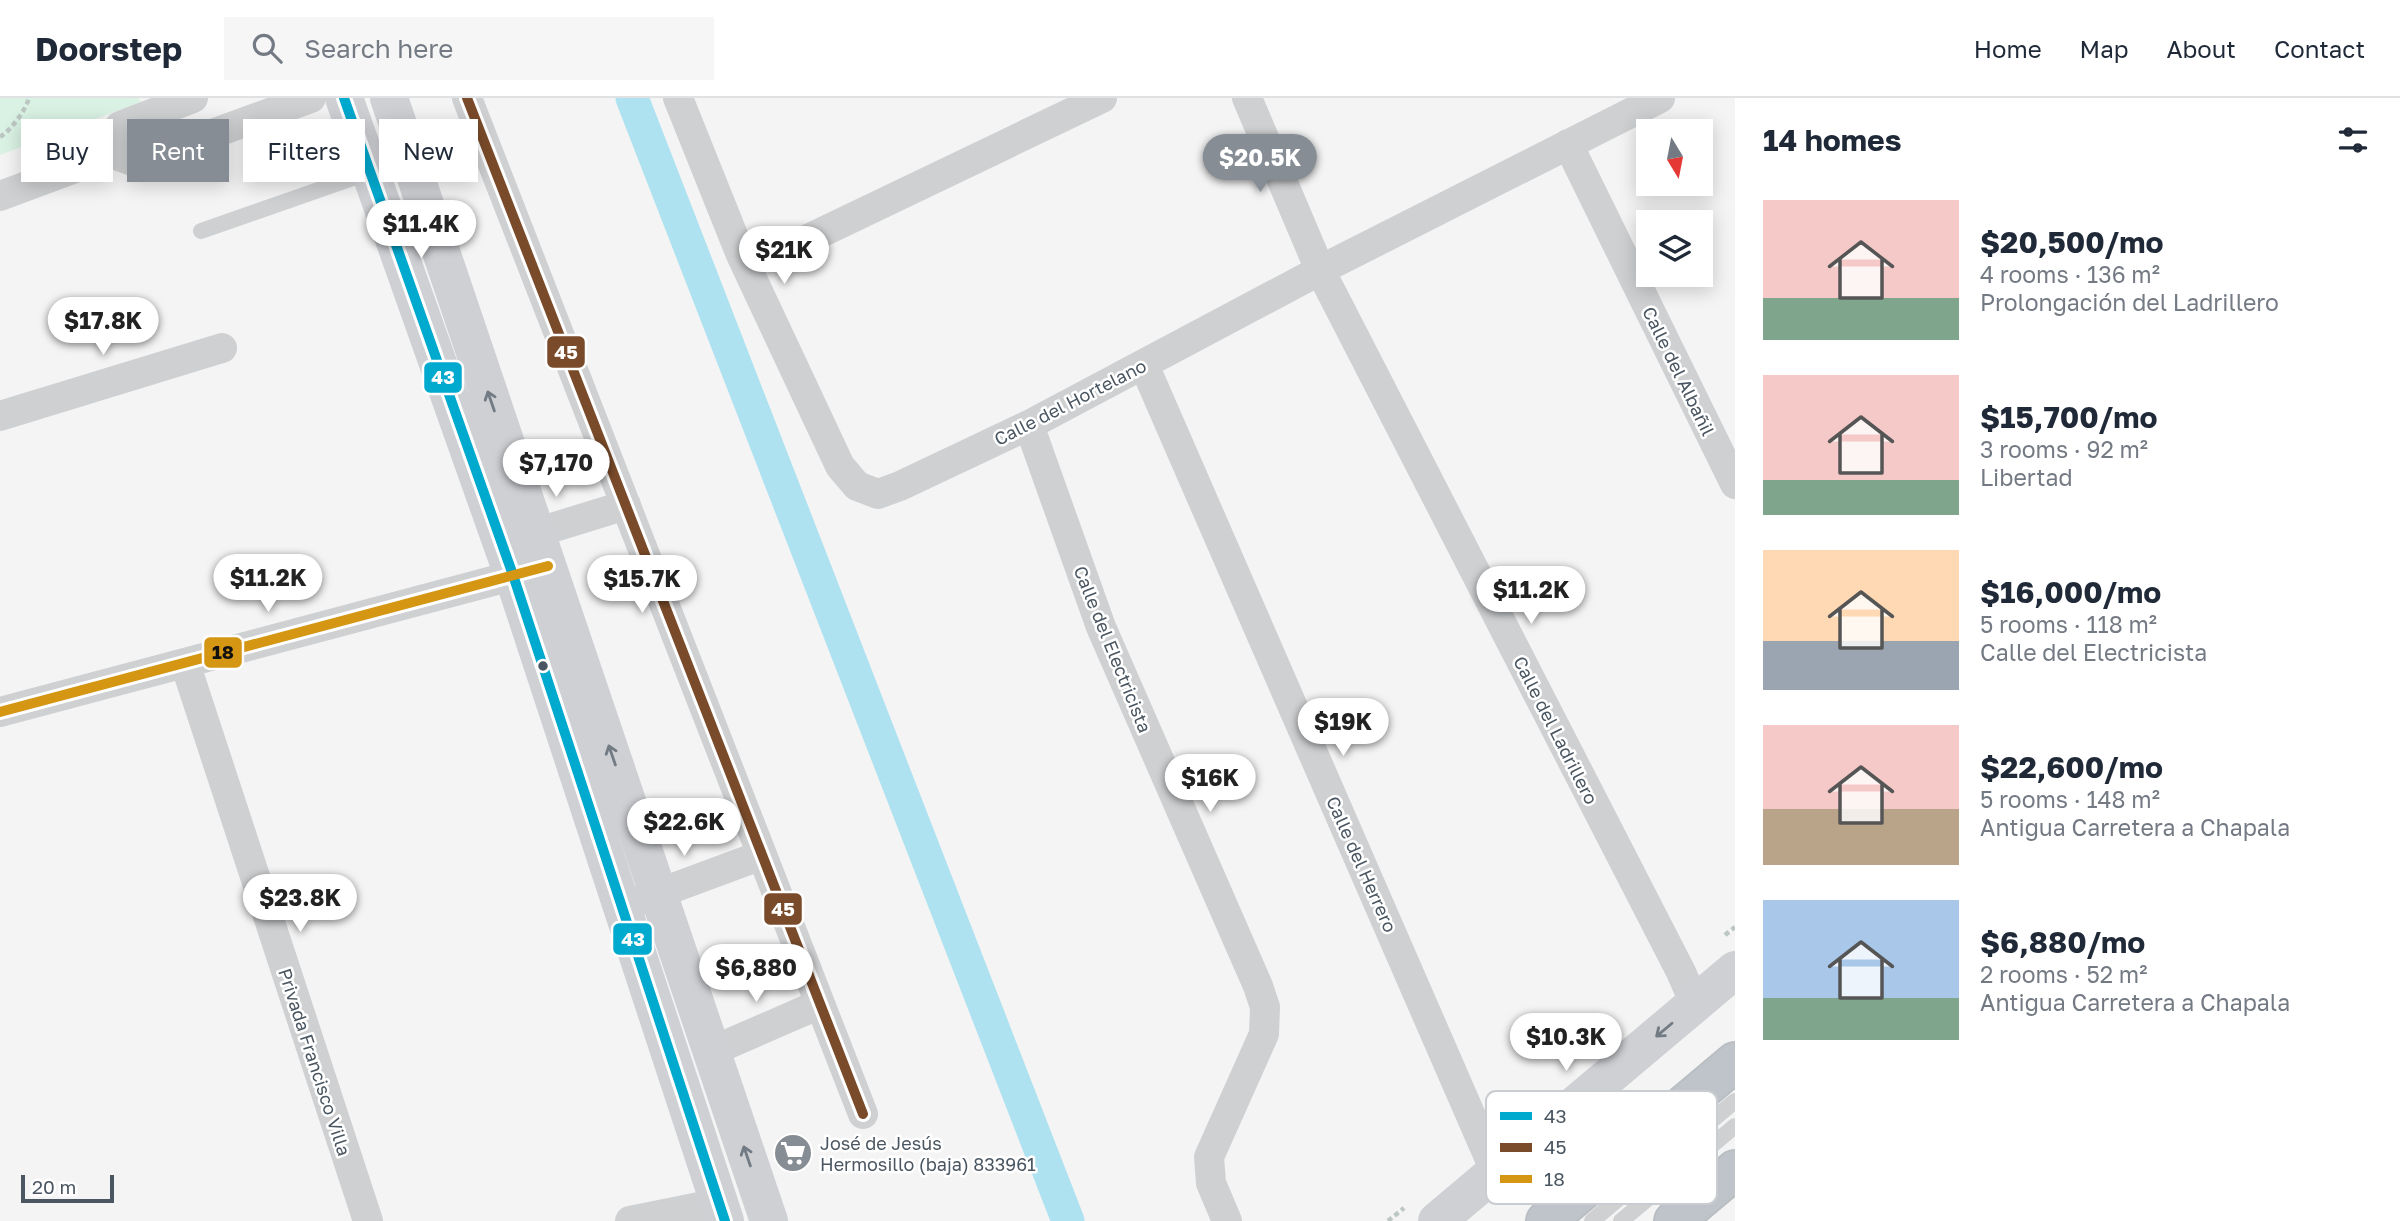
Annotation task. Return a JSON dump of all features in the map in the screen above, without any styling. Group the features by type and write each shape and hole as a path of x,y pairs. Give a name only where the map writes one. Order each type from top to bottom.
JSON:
{"highway":[{"path":"1701,1091 1735,1062"},
{"path":"1717,1185 1735,1170"},
{"path":"1546,1221 1566,1204"},
{"path":"1674,1221 1694,1204"}],"main road":[{"path":"344,98 413,295 525,554 659,894 769,1221"},
{"path":"389,98 450,281 622,907 722,1212"},
{"path":"413,295 450,281"},
{"path":"1591,1091 1735,970"},
{"path":"1437,1221 1486,1179"}],"street":[{"path":"193,98 120,126 113,154 135,162 312,98"},
{"path":"467,98 863,1114"},
{"name":"Calle del Hortelano","path":"678,98 741,255 840,466 857,486 878,494 1028,425 1320,270 1660,98"},
{"path":"785,250 1101,98"},
{"name":"Calle del Ladrillero","path":"1247,98 1320,270 1695,1004"},
{"name":"Calle del Albañil","path":"1568,144 1735,484"},
{"path":"0,196 38,182"},
{"path":"0,415 222,348"},
{"name":"Calle del Herrero","path":"1144,365 1486,1150"},
{"name":"Calle del Electricista","path":"1028,425 1101,627 1265,1007 1264,1034 1209,1157 1211,1183 1227,1221"},
{"path":"0,712 185,663 525,554 626,505"},
{"name":"Privada Francisco Villa","path":"185,663 368,1221"},
{"path":"622,907 762,855"},
{"path":"712,1051 820,1004"},
{"path":"630,1221 722,1212"}],"lane":[{"path":"201,231 370,172"},
{"path":"1717,1116 1735,1101"},
{"path":"1717,1141 1735,1126"},
{"path":"1592,1221 1612,1204"},
{"path":"1621,1221 1641,1204"}],"path":[{"path":"0,136 6,133 27,105 29,98"}],"green space":[{"path":"0,98 139,98 141,102 96,119 21,119 21,147 0,155"}],"waterway":[{"path":"632,98 1068,1221"}],"transit line":[{"name":"43","path":"344,98 513,575 725,1221"},
{"name":"45","path":"467,98 863,1114"},
{"name":"18","path":"0,712 548,566"}],"place":[{"name":"José de Jesús Hermosillo (baja) 833961","path":"793,1153"}]}
